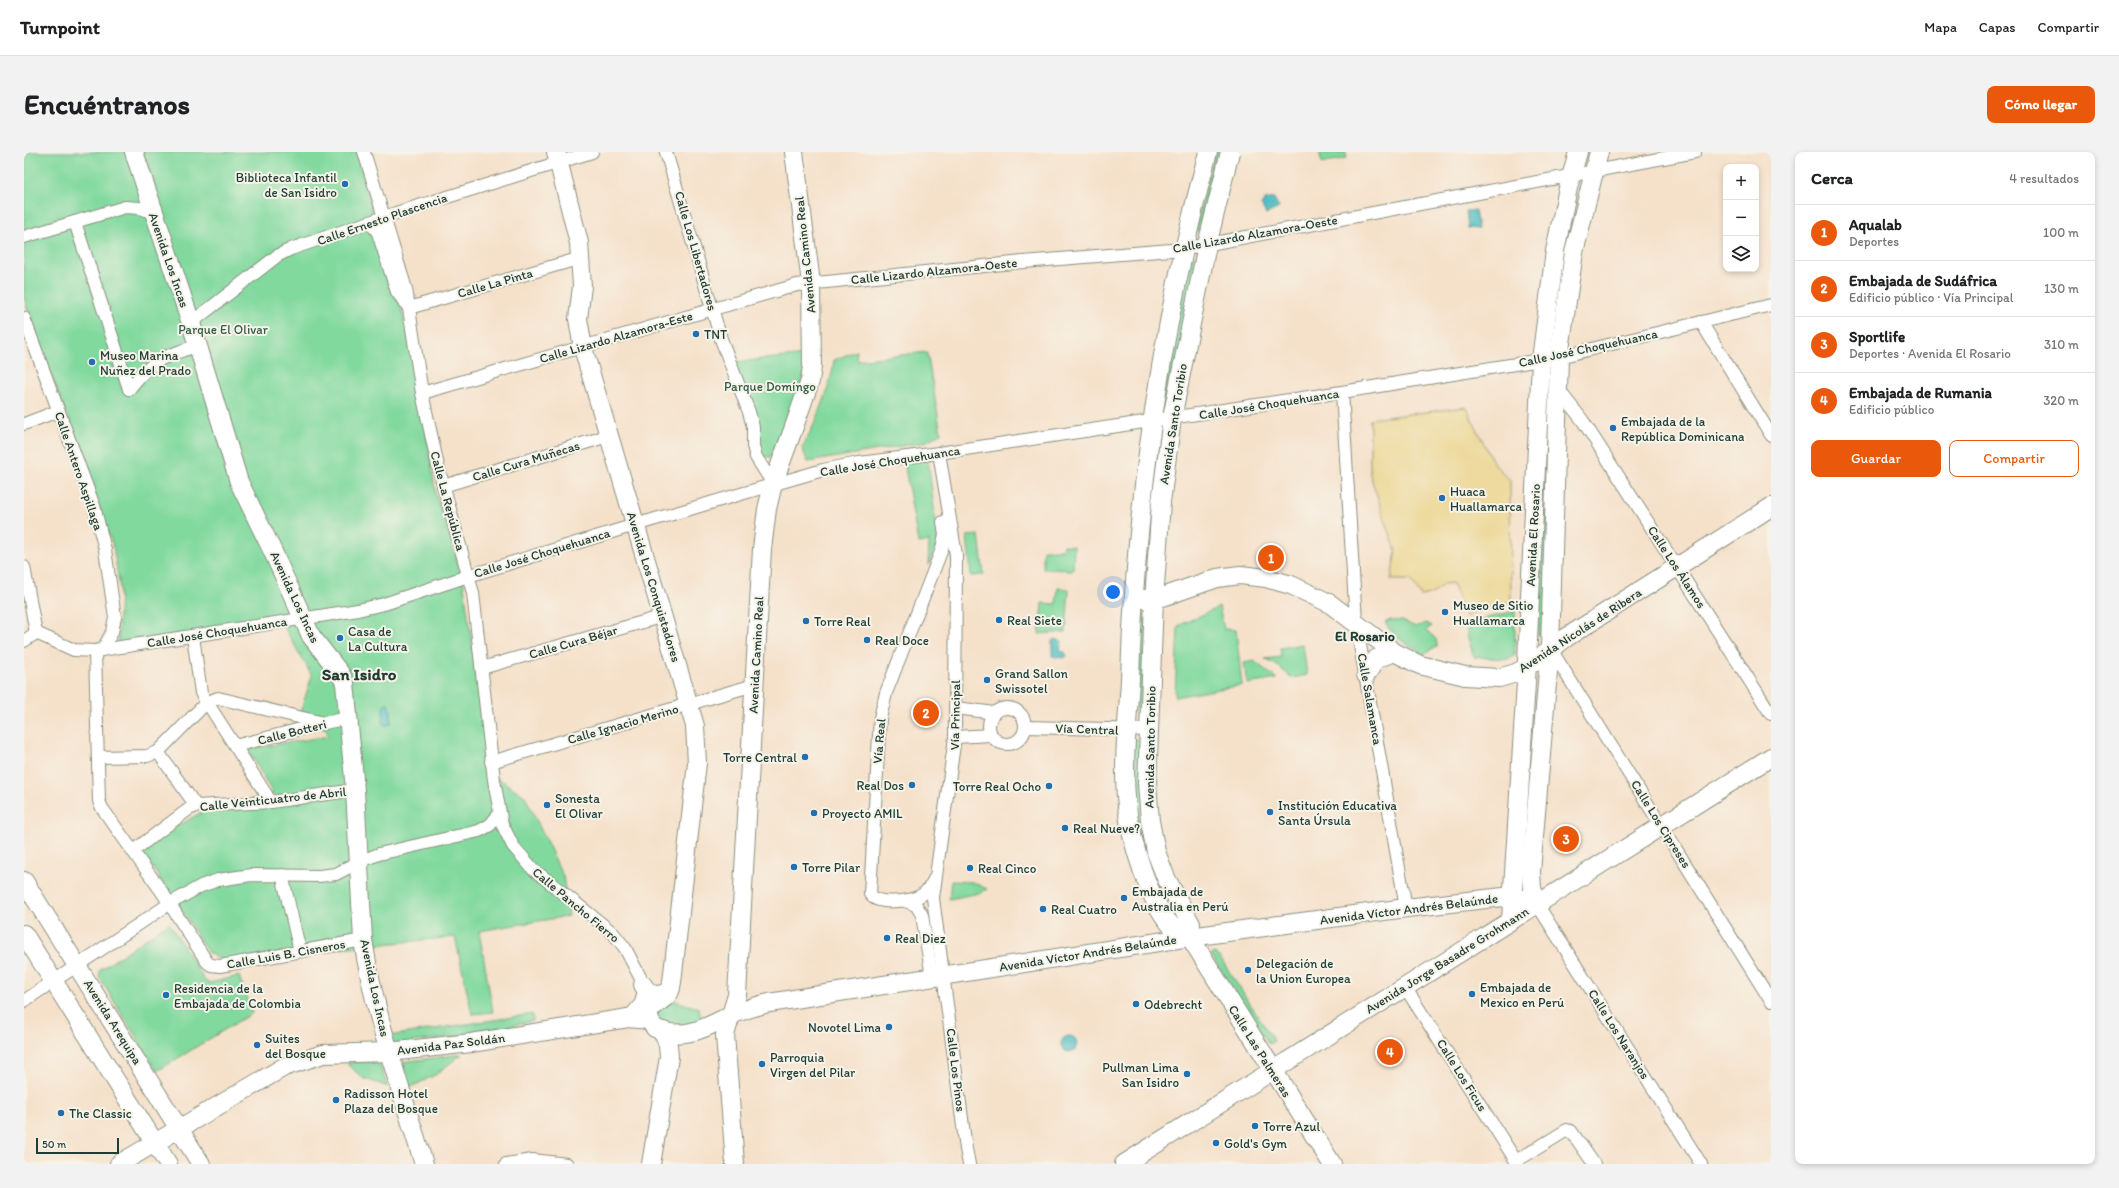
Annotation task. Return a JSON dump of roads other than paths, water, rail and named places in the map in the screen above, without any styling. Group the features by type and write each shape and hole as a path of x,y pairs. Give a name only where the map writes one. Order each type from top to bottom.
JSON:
{"street":[{"name":"Avenida Los Incas","path":"134,152 190,323 239,482 314,641 343,678 347,690 355,790 363,940 389,1052 424,1164"},
{"name":"Calle La República","path":"364,152 385,216 406,289 422,393 443,486 476,606 491,762 499,814"},
{"name":"Calle Ernesto Plascencia","path":"190,323 277,256 385,216 557,157 592,152"},
{"name":"Calle Los Libertadores","path":"666,152 721,339 749,412 753,427 753,446 756,457 773,484"},
{"name":"Avenida Camino Real","path":"735,1164 726,1035 737,995 762,549 767,508 773,484 810,381 813,352 811,283 794,152"},
{"name":"Avenida Santo Toribio","path":"1190,937 1173,926 1150,888 1131,834 1125,785 1133,599 1141,501 1151,420 1183,249 1208,152"},
{"name":"Avenida Santo Toribio","path":"1190,937 1189,921 1166,878 1156,852 1150,821 1147,784 1154,600 1161,502 1172,418 1207,245 1230,152"},
{"name":"Avenida El Rosario","path":"1511,920 1527,667 1541,360 1555,251 1571,175 1578,152"},
{"name":"Avenida El Rosario","path":"1537,904 1532,888 1531,872 1550,648 1559,357 1574,252 1593,171 1599,152"},
{"name":"Calle Lizardo Alzamora-Oeste","path":"811,283 1183,249 1695,152"},
{"name":"Avenida Los Conquistadores","path":"557,157 579,242 582,286 578,319 583,348 608,436 664,616 695,726 696,763 671,988"},
{"path":"24,237 125,207 140,208 153,213"},
{"path":"75,222 129,389 148,367 172,354 197,346"},
{"name":"Calle La República","path":"367,223 374,227 378,233 397,292 409,308"},
{"name":"Calle La Pinta","path":"409,308 581,258"},
{"name":"Calle Lizardo Alzamora-Este","path":"422,393 583,348 712,309 811,283"},
{"name":"Calle José Choquehuanca","path":"36,634 74,650 99,650 377,606 468,576 773,484 859,463 1172,418 1559,357 1771,305"},
{"name":"Calle Antero Aspillaga","path":"24,318 94,506 105,550 115,617 112,632 99,650 100,801 102,808 169,904"},
{"path":"1701,322 1771,434"},
{"name":"Calle Los Álamos","path":"1558,389 1583,421 1771,714"},
{"name":"Calle Salamanca","path":"1342,392 1356,622 1406,908"},
{"path":"24,424 58,411"},
{"path":"1557,417 1569,416 1583,421"},
{"name":"Calle Cura Muñecas","path":"443,486 608,436"},
{"name":"Vía Real","path":"935,878 925,892 905,901 879,901 872,897 870,892 878,729 886,693 945,541 936,453"},
{"name":"Vía Principal","path":"936,453 955,543 956,566 955,737 953,761 935,878 934,908 938,976"},
{"name":"Avenida Nicolás de Ribera","path":"1133,599 1154,600 1218,578 1252,576 1278,581 1304,590 1329,602 1394,652 1432,669 1479,678 1499,678 1516,673 1527,667 1550,648 1771,507"},
{"path":"937,562 948,557 954,561 956,566"},
{"path":"24,567 36,634 24,641"},
{"name":"Calle Cura Béjar","path":"482,668 664,616"},
{"path":"193,636 198,684 206,703 271,802"},
{"name":"Calle Los Cipreses","path":"1550,648 1771,1001"},
{"path":"1366,675 1376,659 1394,652"},
{"name":"Calle Ignacio Merino","path":"491,762 754,685"},
{"path":"99,757 147,756 158,752 206,703 218,698 324,722"},
{"path":"956,708 995,713"},
{"path":"1012,708 1022,715 1025,727 1021,737 1011,744 1000,743 991,735 989,723 995,713 1000,709 1012,708"},
{"name":"Calle Botteri","path":"235,746 324,722 349,718"},
{"name":"Vía Central","path":"1025,727 1150,730"},
{"path":"955,737 991,735"},
{"path":"158,752 196,806"},
{"name":"Avenida Jorge Basadre Grohmann","path":"1133,1162 1272,1070 1771,757"},
{"name":"Calle Veinticuatro de Abril","path":"133,851 189,809 196,806 271,802 355,790"},
{"path":"24,1001 169,904 196,888 218,880 251,875 328,875 342,872 359,862 380,854 479,831 490,825 499,814"},
{"name":"Calle Pancho Fierro","path":"499,814 506,835 538,875 613,933 626,948 643,985"},
{"path":"282,875 300,951"},
{"path":"1150,888 1160,886 1166,878"},
{"name":"Avenida Arequipa","path":"24,881 78,965 201,1164"},
{"name":"Avenida Víctor Andrés Belaúnde","path":"656,1026 694,1032 751,1007 770,1003 1190,937 1406,908 1512,896 1537,904"},
{"path":"905,901 916,905 922,915 938,976"},
{"name":"Calle Luis B. Cisneros","path":"169,904 203,957 211,965 220,966 363,940"},
{"name":"Calle Los Naranjos","path":"1537,904 1701,1164"},
{"path":"24,934 168,1164"},
{"name":"Calle Las Palmeras","path":"1190,937 1332,1164"},
{"name":"Calle Los Pinos","path":"938,976 969,1164"},
{"path":"643,985 651,994 657,995 663,994 671,988"},
{"path":"628,1018 641,1003 644,993 643,985"},
{"name":"Calle Los Ficus","path":"1405,986 1517,1163"},
{"path":"651,1164 669,1057 668,1045 656,1026 651,1010 669,994 671,988"},
{"name":"Avenida Paz Soldán","path":"118,1164 293,1062 311,1056 334,1052 389,1052 471,1043 628,1018 656,1026"},
{"path":"1517,1163 1567,1130 1571,1131 1594,1164"},
{"path":"506,1164 533,1160 566,1164"}],"water":[{"path":"1274,198 1279,208 1266,214 1261,205 1265,200"},
{"path":"1475,210 1478,229 1468,228 1466,211"},
{"path":"1054,639 1062,641 1060,651 1065,652 1067,656 1063,658 1052,656 1052,641"},
{"path":"387,702 391,709 391,723 386,726 383,722 383,708"},
{"path":"1066,1036 1072,1036 1077,1041 1075,1050 1072,1052 1066,1052 1061,1047 1061,1041"}],"place":[{"name":"Biblioteca Infantil de San Isidro","path":"345,184"},
{"name":"TNT","path":"696,334"},
{"name":"Museo Marina Nuñez del Prado","path":"92,362"},
{"name":"Embajada de la República Dominicana","path":"1613,428"},
{"name":"Huaca Huallamarca","path":"1442,498"},
{"name":"Aqualab","path":"1271,558"},
{"name":"Museo de Sitio Huallamarca","path":"1445,612"},
{"name":"Real Siete","path":"999,620"},
{"name":"Torre Real","path":"806,621"},
{"name":"Casa de La Cultura","path":"340,638"},
{"name":"Real Doce","path":"867,640"},
{"name":"Grand Sallon Swissotel","path":"987,680"},
{"name":"Embajada de Sudáfrica","path":"926,713"},
{"name":"Torre Central","path":"805,757"},
{"name":"Real Dos","path":"912,785"},
{"name":"Torre Real Ocho","path":"1049,786"},
{"name":"Sonesta El Olivar","path":"547,805"},
{"name":"Institución Educativa Santa Úrsula","path":"1270,812"},
{"name":"Proyecto AMIL","path":"814,813"},
{"name":"Real Nueve?","path":"1065,828"},
{"name":"Sportlife","path":"1566,839"},
{"name":"Torre Pilar","path":"794,867"},
{"name":"Real Cinco","path":"970,868"},
{"name":"Embajada de Australia en Perú","path":"1124,898"},
{"name":"Real Cuatro","path":"1043,909"},
{"name":"Real Diez","path":"887,938"},
{"name":"Delegación de la Union Europea","path":"1248,970"},
{"name":"Embajada de Mexico en Perú","path":"1472,994"},
{"name":"Residencia de la Embajada de Colombia","path":"166,995"},
{"name":"Odebrecht","path":"1136,1004"},
{"name":"Novotel Lima","path":"889,1027"},
{"name":"Suites del Bosque","path":"257,1045"},
{"name":"Embajada de Rumania","path":"1390,1052"},
{"name":"Parroquia Virgen del Pilar","path":"762,1064"},
{"name":"Pullman Lima San Isidro","path":"1187,1074"},
{"name":"Radisson Hotel Plaza del Bosque","path":"336,1100"},
{"name":"The Classic","path":"61,1113"},
{"name":"Torre Azul","path":"1255,1126"},
{"name":"Gold's Gym","path":"1216,1143"}],"district":[{"name":"El Rosario","path":"1365,636"},
{"name":"San Isidro","path":"359,674"}],"park label":[{"name":"Parque El Olivar","path":"223,329"},
{"name":"Parque Domíngo","path":"770,386"}]}
